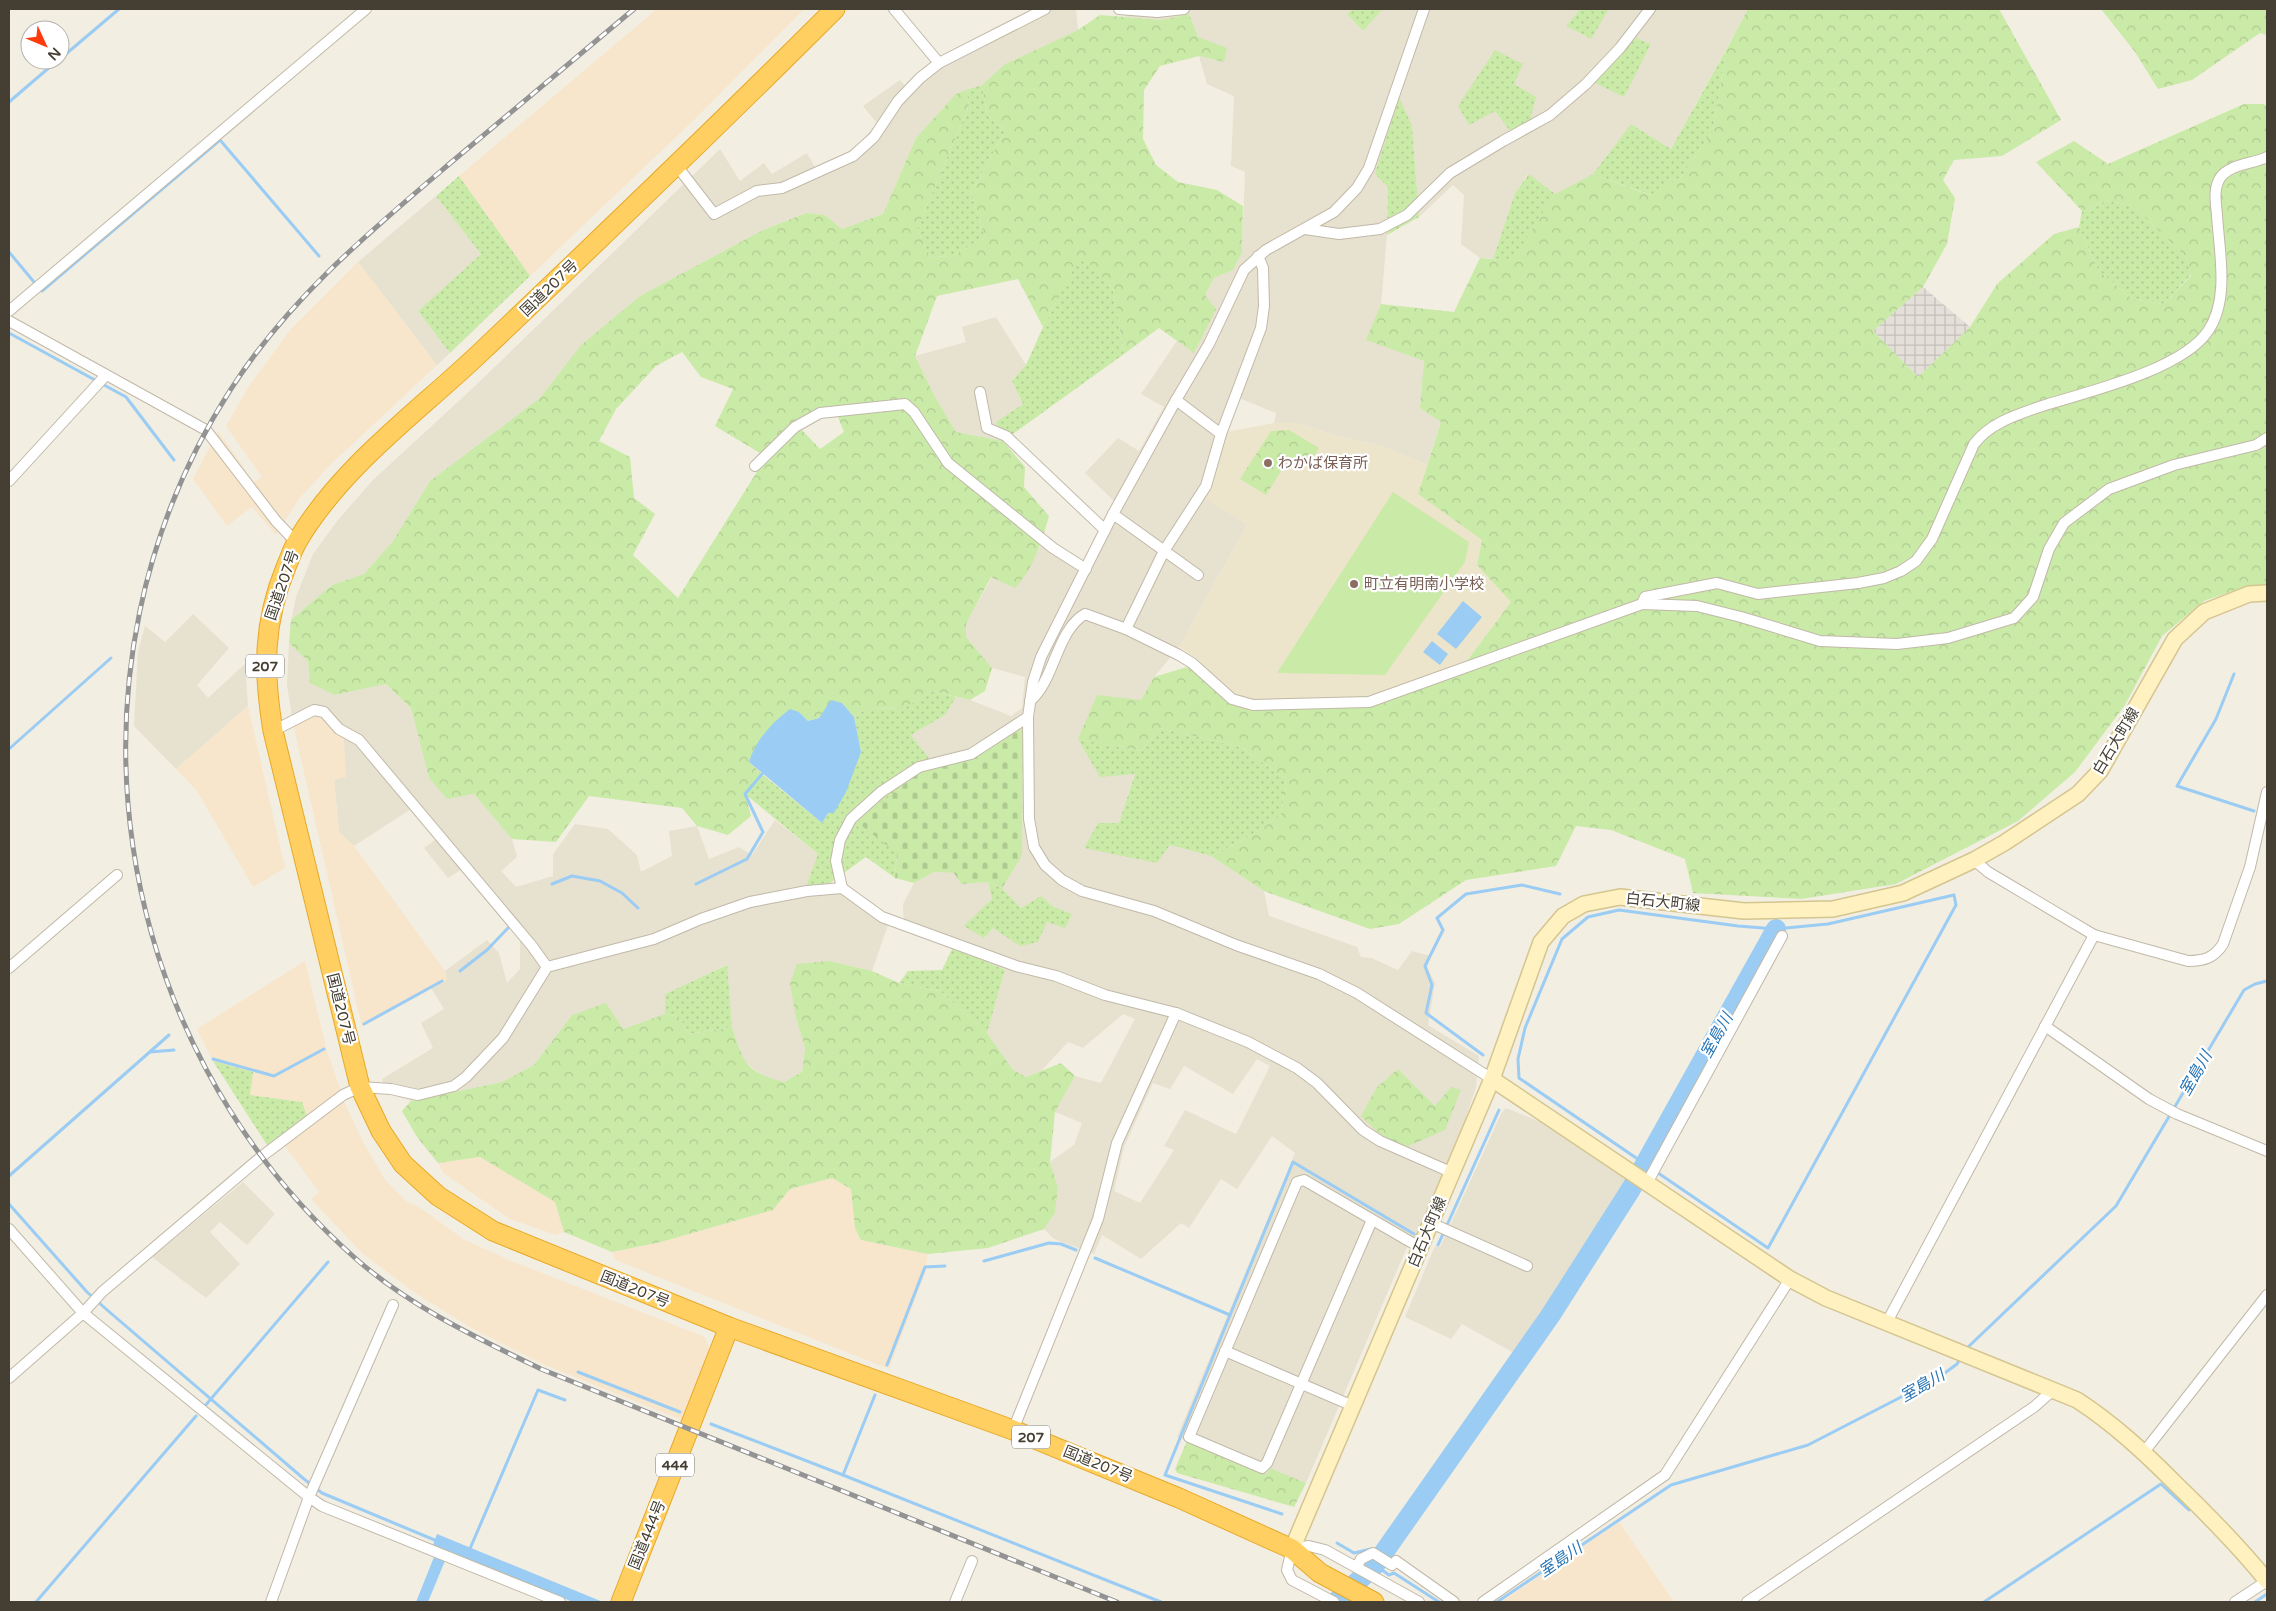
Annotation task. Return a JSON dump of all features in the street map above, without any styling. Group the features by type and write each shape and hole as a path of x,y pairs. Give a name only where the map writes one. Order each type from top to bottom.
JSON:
{"highway":[{"name":"国道207号","path":"835,9 677,166 457,375 359,463 322,504 296,542 278,586 268,620 267,696 273,731 360,1087 381,1131 403,1164 438,1196 493,1231 729,1327 1013,1430 1179,1498 1292,1549 1320,1573 1374,1602"},
{"name":"国道444号","path":"621,1602 729,1327"}],"main road":[{"name":"白石大町線","path":"1292,1549 1421,1248 1440,1227 1453,1173 1492,1079 1541,942 1563,916 1584,904 1620,897 1744,911 1832,909 1903,893 1974,860 2004,843 2078,794 2100,771 2175,639 2204,612 2249,594 2267,593"},
{"path":"1492,1079 1631,1172 1651,1174 1790,1279 1826,1298 2077,1400 2108,1420 2144,1452 2239,1546 2267,1581"}],"street":[{"path":"9,311 366,9"},
{"path":"894,9 939,63"},
{"path":"677,166 714,214 758,191 782,188 853,156 874,137 898,101 939,63 1045,9"},
{"path":"1119,9 1157,12 1184,9"},
{"path":"1424,9 1369,168 1357,188 1334,212 1258,256 1244,270 1209,344 1114,514 1041,657 1030,700 1028,717 1029,819 1034,847 1045,865 1062,880 1082,892 1154,911 1236,945 1319,974 1357,994 1492,1079"},
{"path":"1305,229 1339,234 1380,229 1407,215 1450,173 1503,140 1550,115 1620,48 1650,9"},
{"path":"1642,604 1645,596 1717,583 1758,594 1858,583 1884,578 1901,571 1916,561 1932,539 1974,444 1984,431 2025,412 2157,369 2183,355 2208,331 2218,305 2221,281 2215,192 2220,178 2233,168 2267,157"},
{"path":"1126,629 1164,550 1206,486 1221,434 1252,355 1260,328 1264,306 1263,268 1258,256"},
{"path":"9,321 102,381 206,430 276,521 296,542"},
{"path":"9,481 102,381"},
{"path":"980,392 987,428 1006,436 1106,530"},
{"path":"1176,400 1221,434"},
{"path":"755,466 795,427 820,413 905,404 914,412 948,463 1053,548 1086,569"},
{"path":"1030,700 1039,693 1058,652 1078,618 1085,614 1093,615 1126,629 1192,662 1232,699 1253,705 1369,702 1642,604 1697,606 1820,641 1897,644 1948,638 2014,618 2033,597 2049,549 2064,523 2109,490 2174,465 2256,445 2267,438"},
{"path":"1114,514 1198,575"},
{"path":"273,731 314,710 324,712 339,729 359,740 532,946 547,967"},
{"path":"842,888 836,862 840,840 851,819 881,792 919,767 971,754 1028,717"},
{"path":"1974,860 1988,872 2094,935 2188,961 2202,961 2216,954 2223,944 2250,867 2267,792"},
{"path":"9,968 117,875"},
{"path":"9,1378 100,1295 261,1157 342,1094 360,1087 391,1089 418,1095 454,1086 466,1077 488,1056 503,1038 547,967 654,939 701,919 750,902 806,891 842,888 882,917 1016,966 1056,976 1105,995 1176,1013 1248,1042 1297,1068 1317,1083 1363,1130 1380,1141 1453,1173"},
{"path":"1887,1322 2094,935"},
{"path":"1651,1174 1782,936"},
{"path":"1013,1430 1098,1219 1117,1143 1176,1013"},
{"path":"2045,1026 2166,1109 2267,1151"},
{"path":"1372,1220 1268,1462 1262,1468 1189,1437 1297,1182 1304,1180 1421,1248"},
{"path":"1440,1227 1528,1266"},
{"path":"9,1229 82,1313 312,1490 322,1506 560,1602"},
{"path":"1483,1602 1665,1475 1790,1279"},
{"path":"2144,1452 2267,1295"},
{"path":"270,1602 312,1490 393,1305"},
{"path":"1225,1351 1353,1406"},
{"path":"1747,1602 2034,1407 2053,1390"},
{"path":"1334,1602 1292,1580 1287,1570 1292,1549 1310,1546 1325,1550 1419,1602"},
{"path":"1357,1566 1361,1559 1373,1553 1392,1565 1396,1561 1454,1602"},
{"path":"955,1602 972,1561"},
{"path":"2235,1602 2267,1581"}],"shaded area":[{"path":"657,9 804,9 695,119 530,276 459,176"},
{"path":"1037,9 1076,9 1078,30 1005,64 982,85 956,94 916,138 883,214 842,229 825,215 805,213 761,231 640,296 581,345 540,398 430,481 393,541 364,574 332,585 291,620 296,597 313,554 338,520 372,481 475,386 720,149 740,181 764,163 772,174 807,153 815,167 856,148 877,123 863,106 900,80 906,87 927,65"},
{"path":"1121,9 1353,9 1347,14 1363,31 1383,9 1580,9 1566,26 1590,39 1609,9 1748,9 1671,149 1631,124 1593,174 1555,194 1528,174 1515,193 1493,259 1480,258 1461,244 1464,195 1453,185 1419,217 1412,126 1388,187 1387,235 1381,304 1367,339 1424,361 1420,408 1441,421 1427,465 1382,446 1337,436 1297,423 1274,423 1276,413 1239,398 1226,432 1226,438 1247,525 1179,647 1154,677 1141,700 1135,773 1119,823 1170,845 1211,856 1264,891 1269,916 1357,947 1361,957 1371,958 1398,970 1412,951 1431,956 1427,967 1435,983 1428,1025 1479,1056 1476,1087 1462,1129 1418,1233 1407,1247 1306,1483 1270,1468 1267,1474 1177,1437 1295,1153 1272,1136 1237,1189 1221,1179 1189,1228 1181,1223 1141,1259 1102,1235 1094,1254 1054,1239 1044,1229 1055,1213 1058,1188 1050,1162 1074,1145 1082,1123 1055,1112 1075,1076 1101,1083 1135,1019 1123,1014 1083,1048 1068,1042 1042,1070 1026,1077 1013,1070 987,1033 1005,970 953,947 904,931 903,904 914,883 934,872 954,873 961,884 988,882 992,899 984,938 993,928 1047,922 1065,927 1071,914 1054,907 1041,896 1021,908 1002,888 1022,856 1023,728 971,760 935,766 911,735 945,715 956,697 970,700 1011,716 1022,708 1025,677 992,668 966,637 966,624 992,577 1022,580 1041,545 1080,568 1116,503 1085,473 1118,438 1139,451 1164,407 1141,394 1177,341 1195,353 1205,295 1214,278 1233,270 1242,252 1245,172 1231,166 1234,96 1207,84 1199,56 1224,62 1198,37 1189,14 1161,20 1126,17","holes":["1635,38 1651,44 1624,96 1621,54","1495,110 1530,120 1511,131","1257,1059 1270,1066 1236,1134 1185,1110 1164,1146 1174,1150 1140,1203 1114,1191 1124,1147 1153,1083 1170,1089 1184,1066 1233,1094","1398,1069 1435,1106 1377,1087"]},
{"path":"436,196 481,254 418,311 450,353 437,365 358,262"},
{"path":"358,262 437,365 330,465 298,500 276,535 252,507 227,526 193,479 218,431 254,482 262,477 226,426 249,386 291,329"},
{"path":"1923,287 1970,327 1918,377 1873,331"},
{"path":"996,317 1026,365 1012,381 1023,404 996,422 1003,441 956,432 934,395 915,356 966,342 962,327"},
{"name":"町立有明南小学校","path":"1274,423 1297,423 1337,436 1382,446 1427,465 1418,494 1482,540 1477,565 1511,602 1466,662 1368,696 1255,700 1235,695 1196,658 1179,647 1247,525 1206,499 1226,438 1226,432"},
{"path":"193,614 229,648 197,685 208,698 245,664 248,706 176,769 134,726 138,652 145,626 165,642"},
{"path":"289,643 308,661 311,683 336,695 386,684 411,708 429,778 447,798 474,794 512,839 517,857 501,871 516,887 553,876 553,854 575,824 608,829 637,855 641,872 672,856 669,831 697,826 709,859 739,847 752,855 775,820 818,854 806,886 830,883 888,925 872,971 829,961 796,1018 805,1048 802,1072 784,1082 763,1077 743,1060 732,1027 726,965 665,994 665,1014 623,1029 606,1004 572,1015 534,1065 502,1082 411,1101 386,1093 382,1079 433,1048 421,1023 444,1009 431,988 447,980 445,971 487,940 499,953 507,983 520,969 520,937 462,869 448,878 424,848 436,839 411,809 354,846 339,832 334,779 293,724 287,685"},
{"path":"248,706 285,868 253,887 197,791 176,769"},
{"path":"319,714 344,738 346,777 334,780 339,832 354,846 445,971 447,980 362,1027 293,724"},
{"path":"305,961 327,1051 341,1091 307,1116 302,1102 250,1095 253,1072 213,1061 197,1029"},
{"path":"343,1099 362,1140 385,1180 406,1201 422,1209 463,1239 509,1260 705,1337 710,1350 682,1420 545,1365 473,1329 415,1293 362,1253 311,1199 319,1192 285,1146"},
{"path":"1506,1108 1551,1126 1631,1181 1546,1312 1514,1353 1462,1324 1451,1339 1405,1317 1435,1246 1440,1247 1502,1112"},
{"path":"480,1157 555,1202 564,1232 556,1235 510,1219 443,1173 438,1163"},
{"path":"832,1178 851,1189 855,1228 861,1240 928,1254 925,1273 889,1369 615,1260 612,1252 661,1242 773,1210 790,1189"},
{"path":"243,1182 275,1214 247,1245 220,1222 210,1232 240,1264 206,1298 152,1257"},
{"path":"1619,1522 1674,1602 1501,1602"}],"green space":[{"path":"1353,9 1383,9 1363,31 1347,14"},
{"path":"1580,9 1609,9 1591,39 1566,26"},
{"path":"1748,9 1999,9 2061,120 2002,156 1954,160 1943,180 1955,198 1947,244 1923,287 1873,331 1918,377 1970,327 1997,284 2054,234 2079,227 2098,270 2132,299 2163,304 2191,276 2186,257 2132,205 2106,201 2082,211 2036,162 2074,141 2108,164 2244,104 2264,104 2267,107 2267,585 2250,585 2204,601 2162,636 2125,705 2075,772 2018,821 1896,884 1801,899 1693,893 1685,859 1611,830 1576,826 1556,866 1466,880 1399,924 1370,929 1264,891 1211,856 1245,839 1281,815 1286,779 1241,747 1160,728 1141,751 1078,739 1097,695 1141,700 1154,677 1187,667 1235,695 1255,700 1368,696 1466,662 1511,602 1477,565 1482,540 1418,494 1441,422 1420,408 1424,361 1366,340 1381,304 1454,312 1480,258 1512,261 1555,194 1593,174 1650,195 1681,177 1713,131 1726,50"},
{"path":"2101,9 2267,9 2267,35 2260,33 2192,80 2158,89 2135,52"},
{"path":"1189,14 1198,37 1227,48 1224,62 1199,56 1160,66 1144,90 1143,139 1156,165 1178,182 1217,190 1243,206 1242,252 1233,270 1214,278 1205,295 1216,309 1194,353 1159,328 1124,354 1113,289 1081,255 1043,327 1018,279 937,296 915,356 934,395 956,432 1003,441 1025,467 1024,487 1049,516 1036,554 1022,580 1015,588 991,577 966,624 966,637 992,668 985,691 970,700 932,691 904,708 866,709 854,717 842,703 818,718 808,721 799,712 749,762 762,774 745,794 751,816 728,835 697,826 682,808 589,796 556,842 512,839 474,794 447,799 429,778 411,708 386,684 335,695 310,683 308,661 289,643 291,620 332,585 364,574 393,541 430,481 540,398 581,345 640,296 761,231 806,213 825,215 842,229 883,214 916,138 956,94 966,90 969,106 917,229 930,257 953,256 985,237 971,193 1005,131 987,114 982,85 1005,64 1078,30 1100,15 1161,20","holes":["682,352 701,377 733,389 715,426 770,459 758,470 678,598 633,555 655,514 634,498 630,457 599,441 616,409 656,366","834,407 844,432 820,449 800,428"]},
{"path":"1636,38 1651,44 1624,97 1593,82"},
{"path":"1495,50 1523,64 1514,84 1536,97 1530,120 1510,131 1495,111 1469,125 1458,106"},
{"path":"1726,50 1713,131 1681,177 1651,195 1593,174 1631,124 1671,149"},
{"path":"982,85 987,114 1005,131 971,193 985,237 953,256 930,257 917,229 969,106 966,90"},
{"path":"1399,97 1412,126 1419,217 1387,235 1388,187 1375,174"},
{"path":"1529,174 1555,194 1512,262 1493,259 1515,193"},
{"path":"459,176 530,276 450,353 418,311 481,254 436,196"},
{"path":"2106,201 2132,205 2186,257 2191,275 2163,304 2132,299 2098,270 2079,227 2082,211"},
{"path":"1081,254 1113,289 1124,354 1003,441 996,422 1023,404 1012,381 1026,365 1043,327"},
{"path":"1289,430 1319,448 1308,467 1290,457 1266,495 1240,479 1271,431"},
{"path":"1393,492 1469,542 1465,562 1385,675 1277,673"},
{"path":"932,691 956,697 945,715 911,735 935,766 897,853 895,878 866,857 830,883 806,886 818,854 745,794 762,774 822,823 861,752 854,717 866,709 904,708"},
{"path":"1023,728 1022,856 1002,888 988,882 961,884 954,873 934,872 914,883 895,878 897,853 858,823 916,774 935,766 971,760"},
{"path":"1160,728 1241,747 1286,779 1281,815 1245,839 1211,856 1170,845 1157,863 1084,848 1098,823 1119,823 1135,774 1100,777 1078,739 1141,751"},
{"path":"988,882 1002,888 1021,908 1041,896 1054,907 1072,914 1065,928 1047,922 1038,942 1020,946 993,928 984,938 964,926 992,899"},
{"path":"953,947 1005,970 987,1033 940,991 899,983 908,971 942,970"},
{"path":"829,961 872,971 899,983 940,991 987,1033 1013,1070 1026,1077 1061,1063 1075,1076 1055,1112 1050,1162 1058,1188 1055,1213 1044,1229 988,1248 928,1254 861,1240 855,1228 851,1189 832,1178 790,1189 773,1210 661,1242 612,1252 564,1232 555,1202 480,1157 438,1163 417,1137 402,1111 411,1101 502,1082 534,1065 572,1015 606,1003 623,1029 665,1014 679,1017 689,1034 732,1027 743,1058 748,1064 761,1074 784,1082 802,1072 805,1048 796,1018 790,983 797,964"},
{"path":"727,965 732,1027 689,1034 679,1017 665,1014 665,994"},
{"path":"213,1061 253,1072 250,1095 302,1102 307,1116 267,1145"},
{"path":"1398,1069 1435,1106 1451,1087 1461,1090 1445,1130 1406,1147 1380,1134 1361,1116 1377,1087"},
{"path":"1187,1441 1267,1474 1270,1468 1306,1483 1294,1507 1177,1473 1175,1469"}],"water":[{"path":"1463,601 1482,617 1456,649 1437,634"},
{"path":"1432,641 1448,654 1440,665 1423,652"},
{"path":"831,700 842,703 854,717 861,752 846,792 834,813 828,813 822,823 749,762 765,732 790,709 799,712 808,721 819,718"},
{"path":"437,1534 603,1602 573,1602 449,1551 428,1602 416,1602 438,1547 433,1545"}],"waterway":[{"path":"70,51 119,9"},
{"path":"9,102 46,70"},
{"path":"42,291 220,140 319,256"},
{"path":"9,252 34,282"},
{"path":"9,333 126,397 174,460"},
{"path":"9,749 111,658"},
{"path":"2234,674 2216,719 2177,786 2254,811"},
{"path":"696,884 747,859 763,832 745,794 762,774"},
{"path":"552,884 572,876 600,881 622,893 638,908"},
{"path":"1483,1055 1426,1013 1432,985 1425,966 1443,930 1437,918 1466,894 1522,885 1560,894"},
{"path":"1954,895 1956,905 1768,1248 1519,1078 1518,1059 1525,1028 1562,939 1588,917 1619,910 1738,926 1776,929 1828,924 1954,895"},
{"path":"460,971 487,950 509,927"},
{"name":"室島川","path":"1336,1602 1375,1565 1550,1316 1631,1189 1776,929"},
{"path":"364,1024 442,981"},
{"name":"室島川","path":"1966,1349 2116,1206 2244,990 2255,984 2267,981"},
{"path":"9,1176 169,1035"},
{"path":"213,1059 274,1076 324,1049"},
{"path":"150,1052 174,1050"},
{"path":"1438,1245 1499,1110"},
{"path":"1095,1258 1230,1315 1293,1162 1414,1234"},
{"path":"9,1204 87,1292 304,1479 322,1493 437,1541"},
{"path":"984,1261 1049,1243 1061,1244 1076,1250"},
{"path":"204,1407 328,1262"},
{"path":"887,1365 925,1267 945,1266"},
{"path":"1230,1315 1165,1475 1282,1514"},
{"name":"室島川","path":"1497,1602 1671,1485 1808,1445 1938,1378 1957,1364 1961,1357"},
{"path":"578,1372 680,1412"},
{"path":"469,1551 538,1390 565,1400"},
{"path":"711,1424 843,1475 875,1395"},
{"path":"36,1602 196,1416"},
{"path":"843,1475 1161,1602"},
{"path":"1984,1602 2161,1484 2189,1510"},
{"path":"1337,1543 1354,1553 1371,1549"},
{"name":"室島川","path":"1375,1565 1389,1575 1394,1573 1439,1602"},
{"path":"2255,1602 2267,1594"}],"railway":[{"path":"634,9 388,216 304,297 253,357 231,389 175,497 140,612 126,729 133,846 160,960 206,1069 271,1169 355,1258 398,1291 444,1320 541,1369 1117,1602"}],"place":[{"name":"わかば保育所","path":"1268,463"},
{"name":"町立有明南小学校","path":"1354,584"}]}
